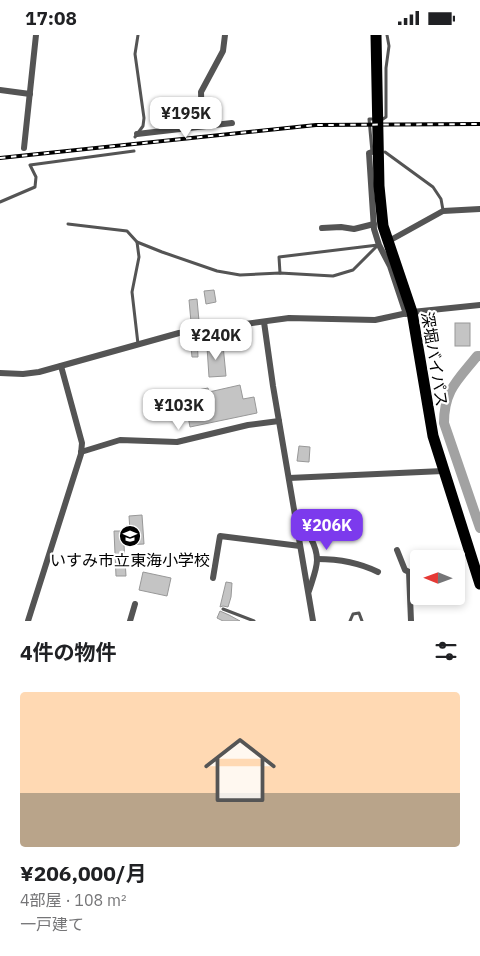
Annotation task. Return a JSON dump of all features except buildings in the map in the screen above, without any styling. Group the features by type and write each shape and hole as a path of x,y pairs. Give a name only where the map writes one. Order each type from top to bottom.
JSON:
{"highway":[{"path":"376,35 377,118"},
{"name":"深堀バイパス","path":"377,118 383,243 418,339 428,415 443,471 480,584"}],"street":[{"path":"24,148 36,35"},
{"path":"202,126 201,91 224,51 225,35"},
{"path":"0,90 30,94"},
{"path":"136,135 232,123"},
{"path":"372,152 370,153 370,186 374,224 383,243 421,225 443,211 480,209"},
{"path":"322,228 341,227 354,229 374,224"},
{"path":"0,373 23,374 61,366 138,343 180,333 297,318 375,320 409,313 480,305"},
{"path":"264,322 313,621"},
{"path":"28,621 81,452 82,443 61,366"},
{"path":"81,452 120,440 177,442 248,425 279,421"},
{"path":"289,478 443,471"},
{"path":"295,516 312,540 317,559 308,594"},
{"path":"312,540 328,529"},
{"path":"213,578 220,535 300,546"},
{"path":"397,550 405,570 409,572 411,621"},
{"path":"317,559 355,562 378,572"},
{"path":"130,621 135,605"}],"lane":[{"path":"136,135 143,126 144,118 135,54 138,35"},
{"path":"372,152 369,119 386,117 386,67 389,46 387,35"},
{"path":"0,202 34,187 36,177 30,165 134,151"},
{"path":"386,152 433,187 441,199 443,211"},
{"path":"68,224 127,231 137,241 172,256 218,271 240,275 280,273 333,275 353,270 383,243"},
{"path":"137,241 139,257 132,292 138,343"},
{"path":"280,273 279,257 383,243"},
{"path":"223,609 254,621"},
{"path":"350,621 353,614 359,613 362,621"}],"waterway":[{"path":"480,356 477,356 453,386 446,402 444,423 480,528"}],"railway":[{"path":"0,158 316,125 480,124"}],"place":[{"name":"いすみ市立東海小学校","path":"130,536"}]}
